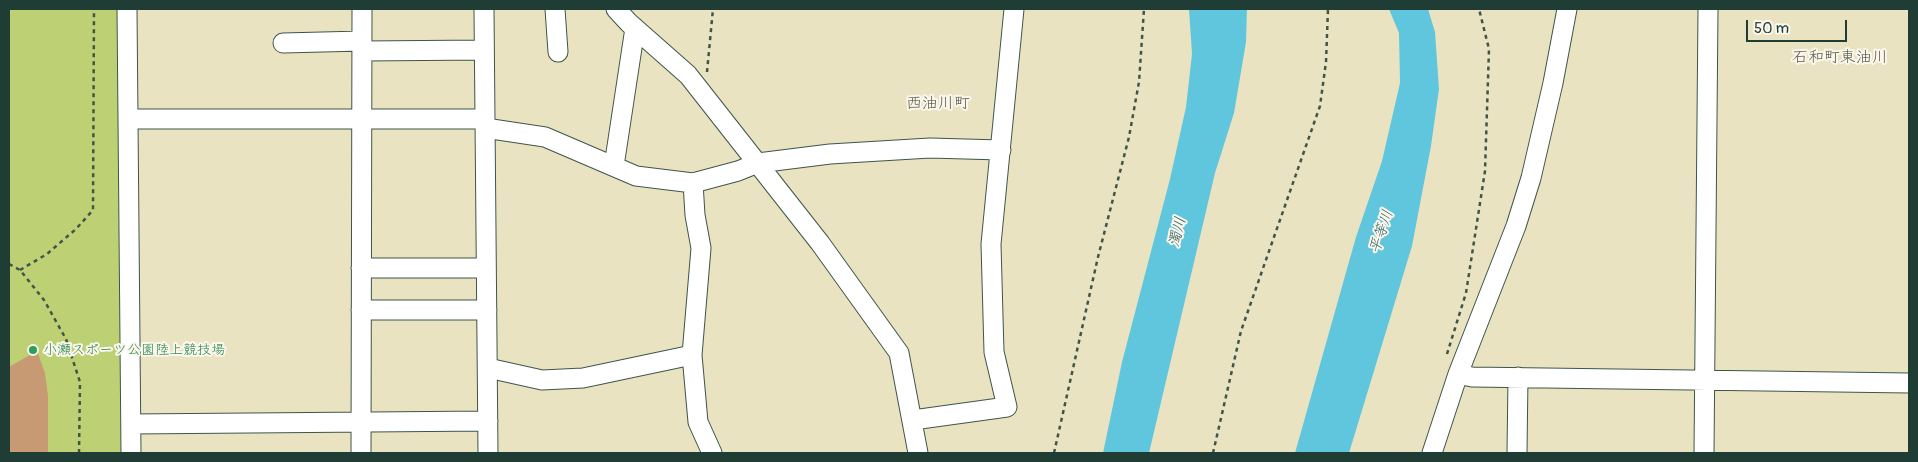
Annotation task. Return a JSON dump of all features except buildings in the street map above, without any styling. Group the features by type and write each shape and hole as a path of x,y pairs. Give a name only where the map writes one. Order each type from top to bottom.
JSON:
{"street":[{"path":"127,9 131,453"},
{"path":"361,453 362,9"},
{"path":"484,9 488,453"},
{"path":"555,9 558,52"},
{"path":"616,9 688,75 820,243 899,353 918,453"},
{"path":"913,420 1007,407 994,352 991,244 1014,9"},
{"path":"1432,453 1458,374 1516,226 1531,178 1553,83 1567,9"},
{"path":"1704,453 1708,9"},
{"path":"614,166 635,28"},
{"path":"283,42 484,50"},
{"path":"128,119 361,119 485,124 545,137 636,176 692,183 738,171 758,162 830,154 930,148 1001,150"},
{"path":"692,183 701,248 692,355 698,422 712,453"},
{"path":"361,268 486,268"},
{"path":"361,310 487,310"},
{"path":"488,368 542,380 583,378 692,355"},
{"path":"1458,374 1472,377 1518,378 1909,383"},
{"path":"1517,453 1518,378"},
{"path":"130,424 488,420"}],"path":[{"path":"20,270 47,254 76,229 93,210 94,9"},
{"path":"706,74 713,9"},
{"path":"1054,453 1098,257 1129,137 1139,82 1144,9"},
{"path":"1213,453 1241,331 1320,106 1326,62 1328,9"},
{"path":"1446,359 1466,293 1485,172 1489,49 1479,9"},
{"path":"9,264 20,270 44,300 66,339 80,382 79,453"}],"green space":[{"path":"9,9 117,9 121,453 9,453"}],"water":[{"name":"濁川","path":"1189,9 1247,9 1246,42 1234,113 1215,173 1149,453 1103,453 1122,362 1170,179 1186,107 1192,54"},
{"name":"平等川","path":"1389,9 1428,9 1435,32 1439,89 1431,146 1412,246 1349,453 1295,453 1356,237 1382,161 1400,83 1399,33"}],"place":[{"name":"小瀬スポーツ公園陸上競技場","path":"33,350"}],"district":[{"name":"石和町東油川","path":"1840,58"},
{"name":"西油川町","path":"938,104"}]}
